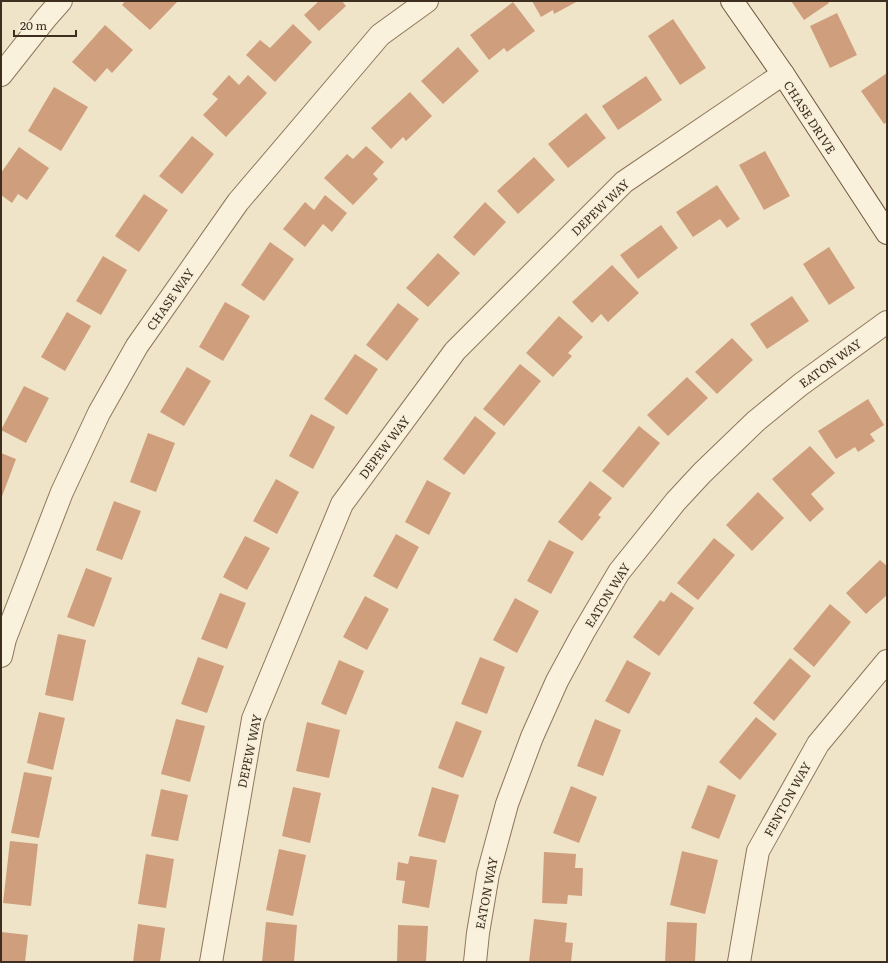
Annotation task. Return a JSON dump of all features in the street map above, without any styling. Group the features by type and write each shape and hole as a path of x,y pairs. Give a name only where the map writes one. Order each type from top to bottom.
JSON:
{"street":[{"path":"1,75 61,1"},
{"name":"CHASE WAY","path":"2,644 62,492 100,413 137,346 238,202 380,34 427,1"},
{"name":"CHASE DRIVE","path":"732,1 783,74 887,233"},
{"name":"DEPEW WAY","path":"211,962 253,719 342,504 455,351 624,182 783,74"},
{"name":"EATON WAY","path":"475,962 478,933 488,874 507,804 532,737 557,681 619,572 676,501 702,473 756,421 800,384 887,322"},
{"name":"FENTON WAY","path":"739,962 758,851 818,744 887,661"}],"building":[{"path":"125,1 178,1 150,30 122,5"},
{"path":"319,1 342,1 346,6 319,31 304,15"},
{"path":"532,1 578,1 554,14 553,10 541,17"},
{"path":"791,1 828,1 829,3 804,20"},
{"path":"513,2 535,31 507,52 504,48 489,60 470,35"},
{"path":"837,13 857,55 830,68 810,26"},
{"path":"673,19 706,68 680,85 648,36"},
{"path":"293,24 312,42 275,82 246,55 260,40 270,48"},
{"path":"105,25 133,50 112,73 107,68 95,82 72,62"},
{"path":"458,47 479,71 443,104 421,81"},
{"path":"887,73 887,122 884,124 861,91"},
{"path":"229,75 239,85 248,75 267,93 226,137 203,115 218,99 212,94"},
{"path":"646,76 662,100 618,130 602,106"},
{"path":"54,87 88,107 61,151 28,131"},
{"path":"410,92 432,116 406,141 403,137 391,149 371,128"},
{"path":"586,113 606,138 568,168 548,144"},
{"path":"192,136 214,154 182,194 159,176"},
{"path":"366,146 384,162 373,174 378,179 353,205 324,178 347,154 353,159"},
{"path":"19,147 49,168 27,200 18,194 12,203 1,195 1,173"},
{"path":"765,151 790,196 764,210 739,165"},
{"path":"534,157 555,180 518,214 497,191"},
{"path":"717,185 740,219 727,228 720,219 693,237 676,212"},
{"path":"144,194 168,210 139,252 115,236"},
{"path":"325,195 347,213 332,232 323,224 305,247 283,229 305,202 314,210"},
{"path":"485,202 506,222 474,256 453,237"},
{"path":"661,225 678,248 638,279 620,255"},
{"path":"270,242 294,259 264,301 241,285"},
{"path":"829,247 855,288 829,305 803,264"},
{"path":"438,253 460,273 428,307 406,288"},
{"path":"103,256 127,270 101,315 76,301"},
{"path":"612,265 639,293 608,322 601,314 592,323 572,302"},
{"path":"792,296 809,321 767,349 750,324"},
{"path":"225,302 250,316 223,361 199,347"},
{"path":"398,303 419,319 387,361 366,345"},
{"path":"67,312 91,326 65,371 41,357"},
{"path":"559,316 583,337 568,353 572,356 553,377 526,353"},
{"path":"732,338 753,360 717,394 695,372"},
{"path":"355,354 378,369 347,415 324,399"},
{"path":"520,364 541,381 504,426 483,409"},
{"path":"187,367 211,381 184,426 160,412"},
{"path":"687,377 708,398 668,436 647,415"},
{"path":"24,386 49,398 26,443 1,430"},
{"path":"868,399 884,425 870,434 875,441 858,452 855,447 836,459 818,431"},
{"path":"311,414 335,427 313,469 289,456"},
{"path":"475,416 496,433 464,475 443,459"},
{"path":"639,426 660,443 623,488 602,471"},
{"path":"148,433 175,443 156,492 130,482"},
{"path":"810,446 835,473 811,494 824,509 810,522 772,479"},
{"path":"1,453 16,459 1,499"},
{"path":"276,479 299,492 277,534 253,521"},
{"path":"427,480 451,493 429,535 405,522"},
{"path":"590,481 612,498 598,515 601,517 582,541 558,522"},
{"path":"758,492 784,518 752,551 726,525"},
{"path":"114,501 141,511 122,560 96,550"},
{"path":"396,534 419,547 397,589 373,576"},
{"path":"245,536 270,548 247,590 223,577"},
{"path":"714,538 735,555 698,600 677,583"},
{"path":"549,540 574,552 551,594 527,581"},
{"path":"880,560 887,566 887,595 866,614 846,593"},
{"path":"86,568 112,578 94,627 67,617"},
{"path":"671,592 694,608 659,656 633,637 660,600 664,602"},
{"path":"220,593 246,603 227,649 201,639"},
{"path":"365,596 389,609 367,650 343,637"},
{"path":"515,598 539,611 517,653 493,640"},
{"path":"830,604 851,622 814,667 793,649"},
{"path":"58,634 86,640 73,701 45,695"},
{"path":"198,657 224,666 207,713 181,704"},
{"path":"480,657 505,667 487,714 461,704"},
{"path":"790,658 811,676 774,721 753,703"},
{"path":"339,660 364,671 346,715 321,704"},
{"path":"627,660 651,673 629,714 605,701"},
{"path":"39,712 65,718 53,770 27,763"},
{"path":"756,717 777,734 740,780 719,762"},
{"path":"176,719 205,726 190,782 161,774"},
{"path":"595,719 621,730 603,776 577,766"},
{"path":"456,721 482,731 463,778 438,768"},
{"path":"307,722 340,730 329,778 296,771"},
{"path":"24,772 52,777 39,838 11,833"},
{"path":"708,785 736,795 719,839 691,828"},
{"path":"571,786 597,797 579,843 553,833"},
{"path":"293,787 321,793 310,843 282,836"},
{"path":"432,787 459,795 445,843 418,836"},
{"path":"161,789 188,795 178,841 151,836"},
{"path":"10,841 38,844 31,906 3,903"},
{"path":"279,849 306,855 293,916 266,910"},
{"path":"682,851 718,860 705,914 670,905"},
{"path":"544,852 576,854 575,868 583,868 582,896 568,895 567,904 542,903"},
{"path":"146,854 174,859 166,908 138,904"},
{"path":"410,856 437,860 429,908 402,903 405,881 396,880 398,862 408,864"},
{"path":"534,919 567,923 565,942 573,943 571,962 529,962"},
{"path":"266,922 297,925 294,962 262,962"},
{"path":"667,922 697,923 695,962 665,962"},
{"path":"138,924 165,928 160,962 133,962"},
{"path":"398,925 428,926 426,962 397,962"},
{"path":"1,932 28,935 25,962 1,962"}]}
